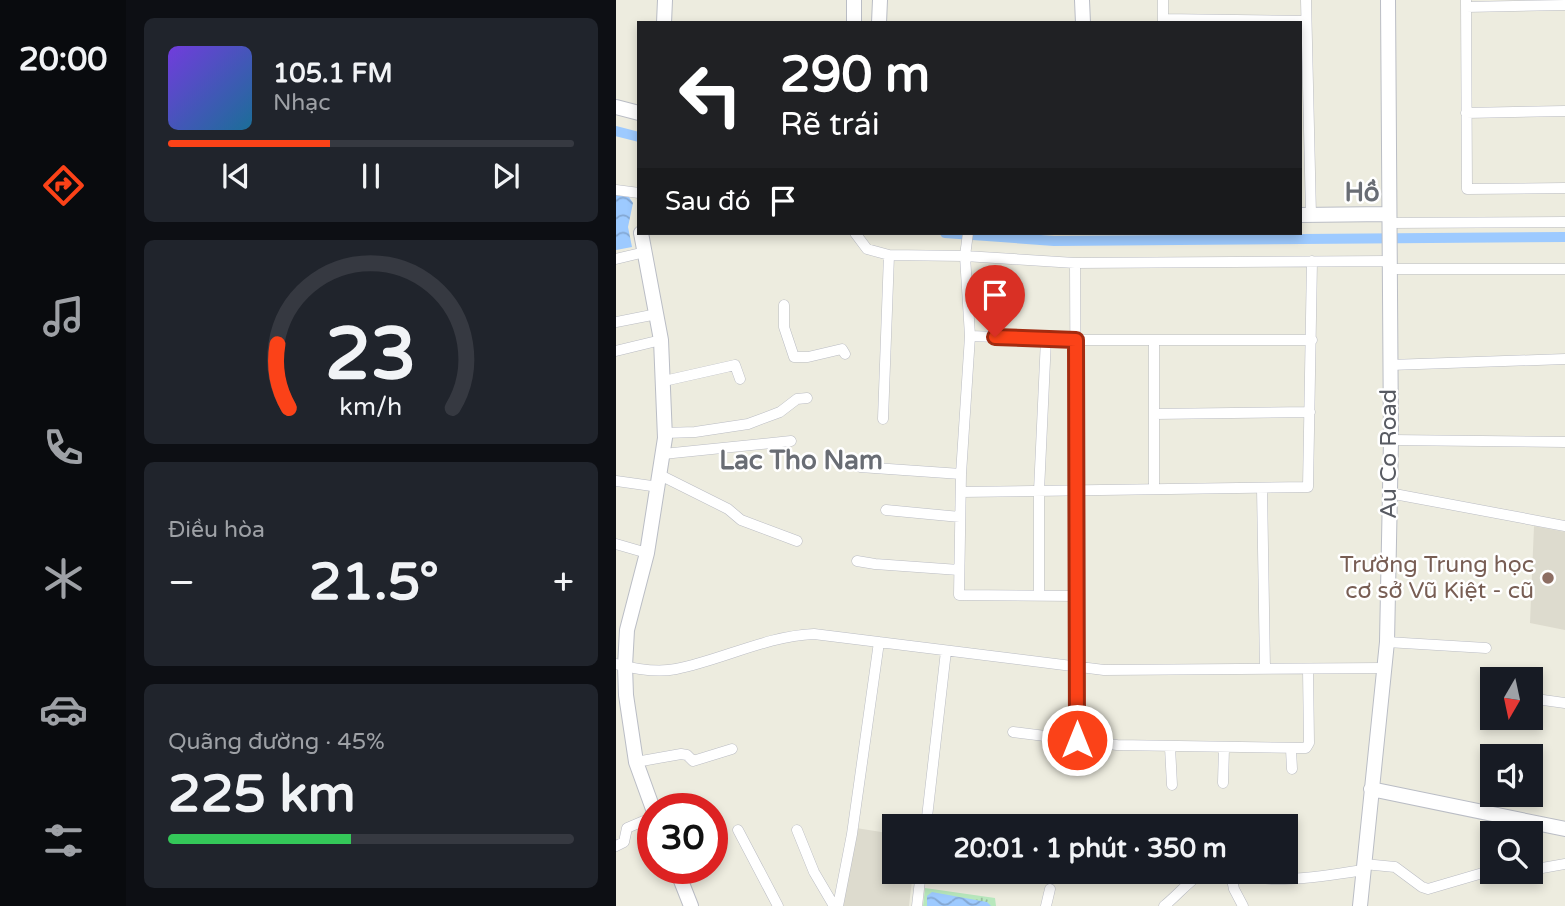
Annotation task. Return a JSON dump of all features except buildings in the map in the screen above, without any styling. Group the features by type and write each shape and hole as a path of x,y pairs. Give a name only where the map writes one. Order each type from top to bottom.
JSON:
{"main road":[{"path":"664,21 665,0"},
{"path":"854,0 854,21"},
{"path":"879,21 880,0"},
{"path":"1082,0 1083,21"},
{"name":"Au Co Road","path":"1360,906 1387,642 1391,440 1388,0"},
{"path":"616,107 637,112"},
{"path":"1306,215 1388,219"},
{"path":"641,235 661,340 664,381 663,454 647,553 620,665 621,695 636,762 647,793"},
{"path":"1371,789 1565,829"},
{"path":"682,884 691,906"}],"street":[{"path":"1163,0 1163,21 1306,21"},
{"path":"1306,0 1306,215"},
{"path":"1565,5 1466,4 1467,189 1565,188"},
{"path":"1466,113 1565,111"},
{"path":"616,190 637,193"},
{"path":"1388,219 1565,222"},
{"path":"856,235 867,249 889,255 965,256 1075,263 1389,261 1565,269"},
{"path":"967,238 965,256 970,336 961,474 959,595 1077,596"},
{"path":"616,259 645,252"},
{"path":"883,419 889,255"},
{"path":"961,492 1308,487 1312,261"},
{"path":"1075,263 1077,740"},
{"path":"784,305 784,327 794,357 808,357 842,349 845,354"},
{"path":"616,322 657,314"},
{"path":"970,336 1076,340 1312,340"},
{"path":"1039,595 1039,491 1046,339"},
{"path":"616,351 661,340"},
{"path":"1154,340 1154,489"},
{"path":"1390,365 1565,359"},
{"path":"664,381 735,365 740,379"},
{"path":"664,433 695,432 748,424 780,412 797,399 807,398"},
{"path":"1154,414 1310,412"},
{"path":"1391,440 1565,442"},
{"path":"663,454 791,441"},
{"path":"860,467 961,474"},
{"path":"616,481 659,481 728,509 741,520 797,541"},
{"path":"1262,488 1265,669"},
{"path":"1390,493 1565,526"},
{"path":"886,510 960,517"},
{"path":"616,544 647,553"},
{"path":"857,561 960,570"},
{"path":"620,665 651,670 675,669 792,635 814,634 1104,670 1383,668"},
{"path":"836,906 852,834 879,642"},
{"path":"1387,642 1486,648"},
{"path":"927,814 946,651"},
{"path":"1013,732 1117,745 1306,748 1309,743 1308,669"},
{"path":"1544,700 1565,704"},
{"path":"1170,747 1172,785"},
{"path":"1223,783 1224,748"},
{"path":"1291,749 1292,769"},
{"path":"636,762 681,754 687,755 693,761 732,750"},
{"path":"616,846 624,842 627,828 637,824"},
{"path":"738,830 778,906"},
{"path":"797,830 814,872 836,906"},
{"path":"1543,868 1565,864"},
{"path":"1298,879 1363,867 1395,867 1428,889 1480,874"},
{"path":"917,906 919,884"},
{"path":"1164,906 1188,884"},
{"path":"1233,884 1243,906"},
{"path":"1046,906 1050,889"}],"shaded area":[{"name":"Trường Trung học cơ sở Vũ Kiệt - cũ","path":"1534,526 1565,532 1565,630 1530,623"},
{"path":"856,828 882,832 882,884 912,884 909,906 843,906"}],"green space":[{"path":"925,888 995,898 996,906 923,906"}],"water":[{"path":"616,195 629,197 633,203 628,227 632,247 616,250"},
{"path":"932,892 987,902 991,906 927,906 927,896"}],"waterway":[{"path":"616,131 637,136"},
{"path":"972,235 1054,241 1565,237"}],"place":[{"name":"Trường Trung học cơ sở Vũ Kiệt - cũ","path":"1548,578"}],"district":[{"name":"Hồ","path":"1362,192"},
{"name":"Lac Tho Nam","path":"801,460"}],"route":[{"path":"995,337 1076,340 1077,740"}]}
